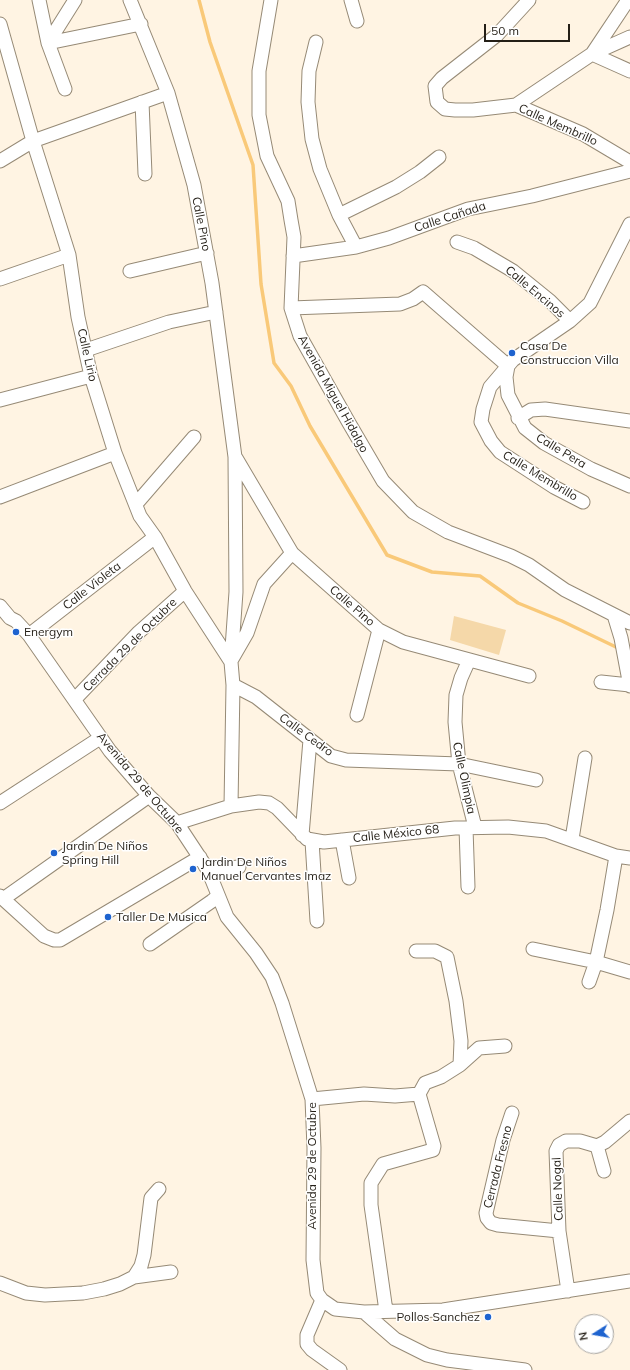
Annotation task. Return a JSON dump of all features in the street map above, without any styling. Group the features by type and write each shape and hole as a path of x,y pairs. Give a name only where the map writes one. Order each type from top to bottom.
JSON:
{"street":[{"path":"39,0 48,43 65,89"},
{"path":"48,43 75,0"},
{"name":"Calle Pino","path":"130,0 168,93 194,185 207,253 216,312 235,457 236,592 231,662 233,685 231,806"},
{"name":"Avenida Miguel Hidalgo","path":"271,0 259,71 259,115 267,156 288,201 294,237 290,279 291,308 300,336 372,464 396,496 413,512 448,532 511,556 529,565 565,590 630,623"},
{"path":"351,0 357,21"},
{"name":"Calle Membrillo","path":"529,0 497,35 442,78 435,86 437,102 445,109 473,110 516,105 583,134 630,162"},
{"path":"592,54 628,0"},
{"name":"Calle Lirio","path":"0,24 33,141 69,255 78,317 91,376 116,453 140,516 155,537 185,591 231,662"},
{"path":"48,43 140,24"},
{"path":"516,105 592,54 630,37"},
{"path":"316,42 308,71 308,102 312,139 320,169 339,215 356,247"},
{"path":"592,54 630,71"},
{"path":"0,161 33,141 168,93"},
{"path":"142,102 145,174"},
{"path":"339,215 396,187 420,172 438,156"},
{"name":"Calle Cañada","path":"293,256 356,247 389,238 468,209 532,196 630,171"},
{"name":"Calle Membrillo","path":"583,502 522,467 500,452 491,441 481,422 483,409 490,387 508,366 522,353 570,322 590,303 630,224"},
{"name":"Calle Encinos","path":"457,242 474,248 512,271 550,301 570,322"},
{"path":"130,271 207,253"},
{"path":"0,279 69,255"},
{"path":"291,308 400,304 413,299 423,292 508,366"},
{"path":"86,350 169,322 216,312"},
{"name":"Calle Pera","path":"508,366 506,377 508,395 518,418 525,428 544,443 597,473 630,486"},
{"path":"0,400 91,376"},
{"path":"518,418 531,410 545,409 630,421"},
{"path":"136,504 194,437"},
{"path":"0,497 116,453"},
{"name":"Calle Pino","path":"235,457 292,553 379,630 403,642 529,676"},
{"name":"Calle Violeta","path":"29,635 155,537"},
{"path":"231,662 247,633 264,584 292,553"},
{"name":"Cerrada 29 de Octubre","path":"75,699 139,632 185,591"},
{"name":"Avenida 29 de Octubre","path":"0,606 5,620 16,621 29,635 75,699 100,738 149,796 177,823 208,870 231,924 256,953 272,977 282,1003 312,1099 314,1148 313,1260 317,1293 322,1300"},
{"path":"601,682 629,683 621,638 614,615"},
{"path":"357,715 379,630"},
{"name":"Calle Olimpia","path":"468,887 471,827 459,764 455,722 456,695 461,678 470,660"},
{"name":"Calle Cedro","path":"233,685 256,697 330,756 346,760 459,764 536,780"},
{"path":"0,803 100,738"},
{"path":"310,740 307,838 317,921"},
{"path":"572,839 585,758"},
{"path":"149,796 1,898 44,936 54,940 60,940 200,857"},
{"path":"177,823 247,802 268,803 286,817 307,838"},
{"name":"Calle México 68","path":"307,838 324,842 471,827 508,827 546,831 572,839 616,856 630,858"},
{"path":"342,840 349,878"},
{"path":"589,982 596,962 616,856"},
{"path":"208,870 239,867"},
{"path":"150,944 218,896"},
{"path":"533,949 596,962 630,972"},
{"path":"416,950 435,951 447,957 456,1001 461,1041 460,1065"},
{"path":"386,1312 371,1205 371,1183 383,1164 433,1150 434,1146 419,1094 425,1083 441,1077 460,1065 479,1048 505,1046"},
{"path":"312,1099 364,1094 395,1096 419,1094"},
{"name":"Cerrada Fresno","path":"512,1113 503,1140 486,1214 487,1218 491,1223 498,1225 559,1231"},
{"path":"604,1171 597,1146 605,1142 630,1121"},
{"name":"Calle Nogal","path":"568,1291 559,1231 556,1151 559,1145 566,1141 580,1141 597,1146"},
{"path":"134,1277 141,1266 144,1256 150,1198 159,1189"},
{"path":"0,1283 26,1293 45,1296 104,1290 134,1277 172,1272"},
{"path":"340,1370 312,1350 307,1344 307,1335 322,1300 335,1309 364,1312 443,1310 630,1281"},
{"path":"364,1312 395,1339 427,1355 447,1360 525,1370"}],"shaded area":[{"path":"454,616 506,630 499,655 450,640"}],"waterway":[{"path":"199,0 210,42 253,165 261,284 274,363 291,386 310,426 387,555 432,572 480,576 518,603 562,621 620,649"}],"place":[{"name":"Casa De Construccion Villa","path":"512,353"},
{"name":"Energym","path":"16,632"},
{"name":"Jardin De Niños Spring Hill","path":"54,853"},
{"name":"Jardin De Niños Manuel Cervantes Imaz","path":"193,869"},
{"name":"Taller De Musica","path":"108,917"},
{"name":"Pollos Sanchez","path":"488,1317"}]}
